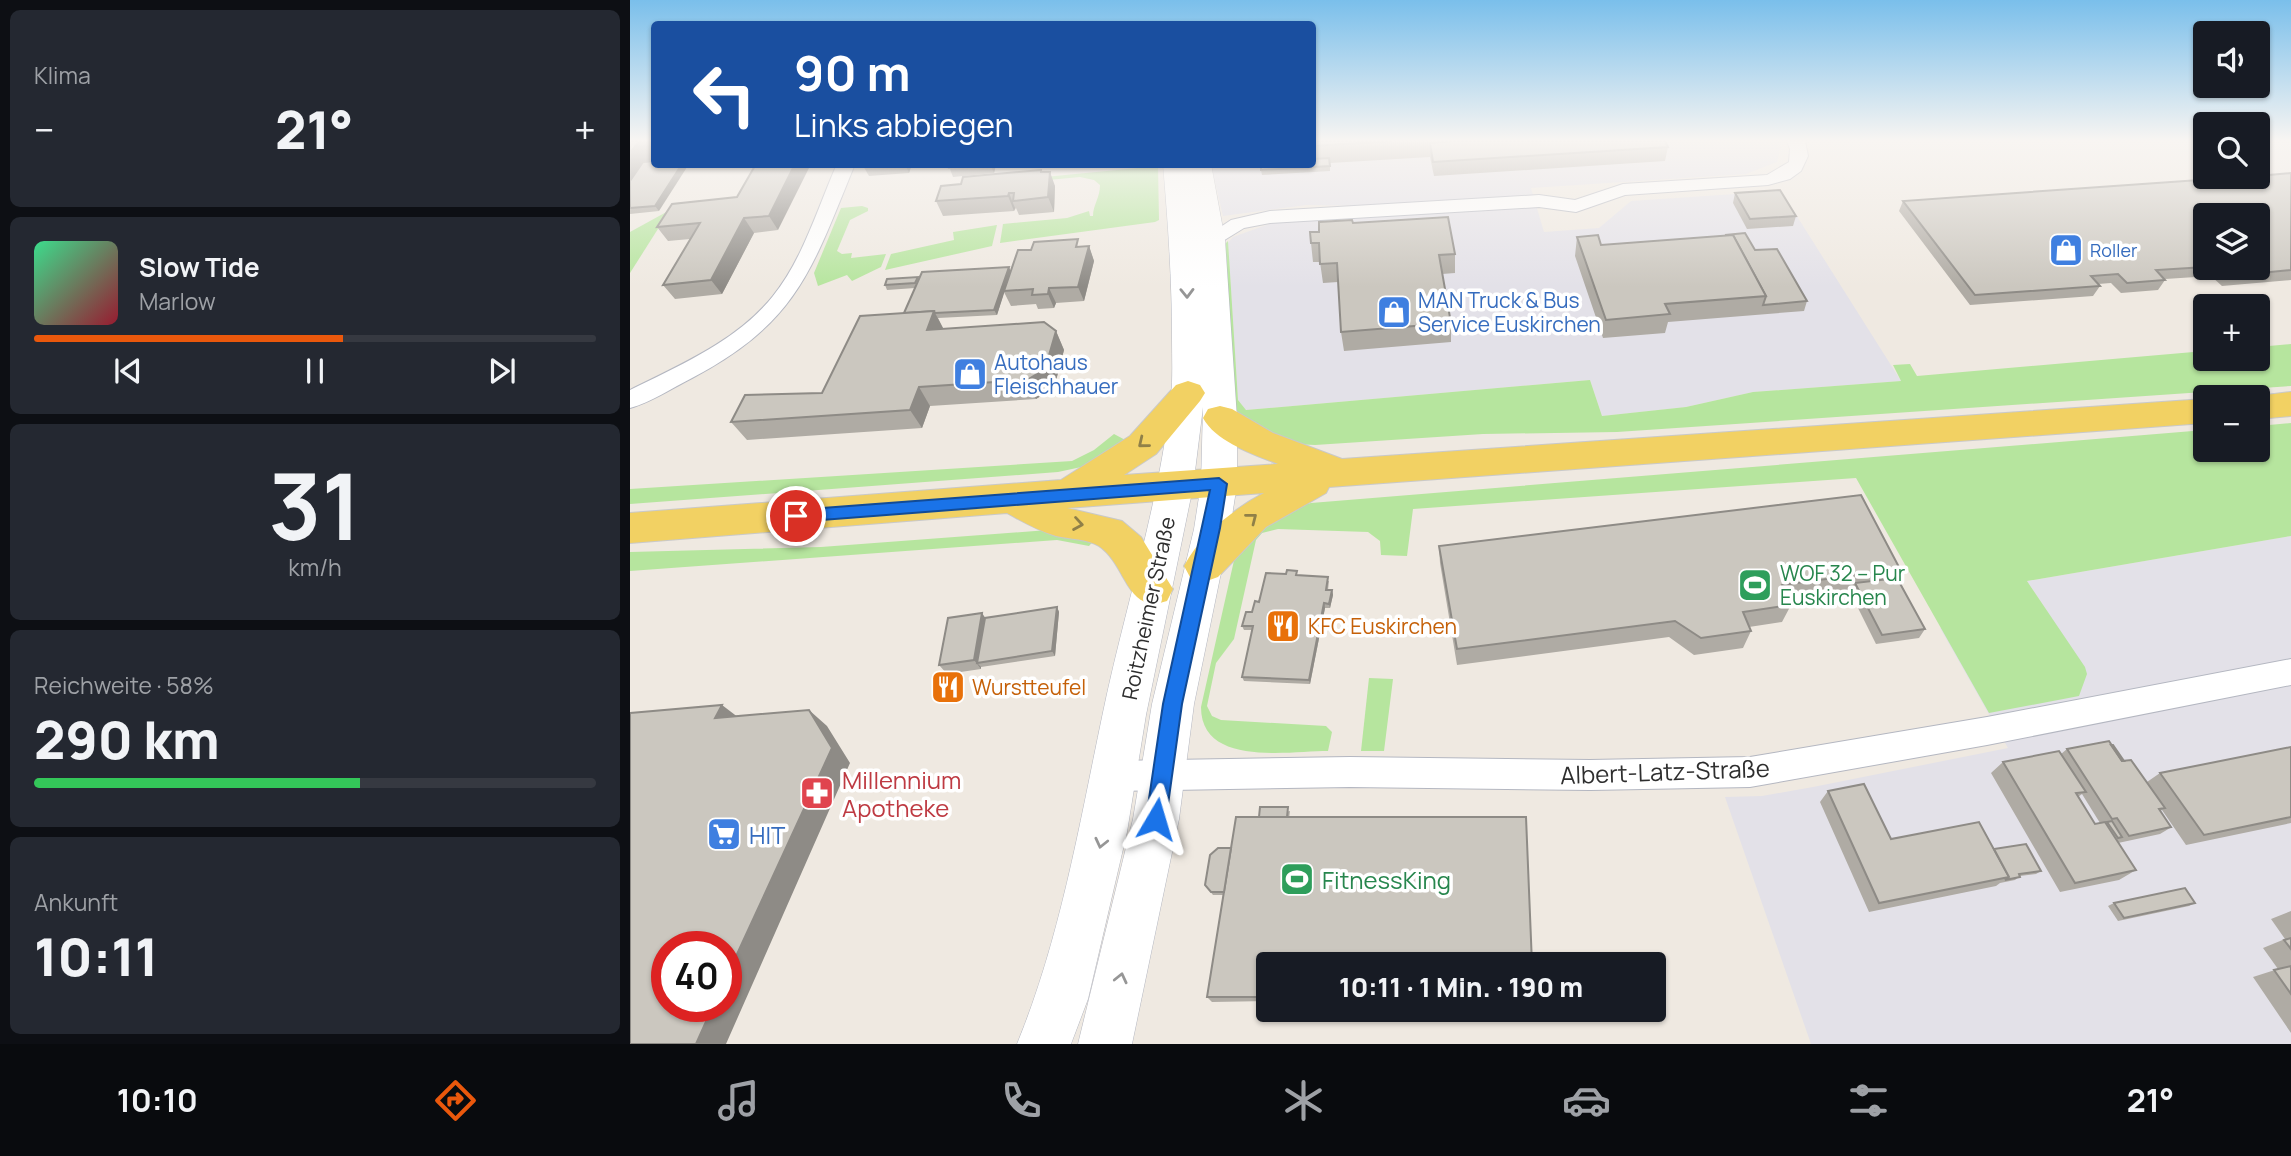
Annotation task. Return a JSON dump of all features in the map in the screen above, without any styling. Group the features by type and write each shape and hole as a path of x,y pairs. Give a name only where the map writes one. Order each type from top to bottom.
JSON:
{"main road":[{"path":"1067,496 1143,445 1188,393"},
{"path":"2270,406 2291,404"},
{"path":"630,528 2193,412"},
{"path":"1220,418 1250,439 1342,473"},
{"path":"1204,566 1243,525 1264,509 1313,483 1342,473"},
{"path":"1015,500 1056,521 1108,531 1127,548 1153,589"}],"street":[{"path":"630,400 728,346 758,323 780,301 796,274 834,190"},
{"name":"Roitzheimer Straße","path":"1105,1044 1156,819 1138,775 1124,715 1153,589 1157,556 1175,487 1188,393 1186,278 1178,190"},
{"name":"Roitzheimer Straße","path":"1044,1044 1062,999 1085,913 1138,775 1173,704 1204,566 1219,484 1220,418 1211,240 1202,190"},
{"path":"1211,240 1238,224 1270,217 1539,201 1576,205 1627,190"},
{"name":"Albert-Latz-Straße","path":"1138,775 1350,772 1590,775 1751,772 1987,731 2291,672"}],"shaded area":[{"path":"1217,190 1531,190 1533,195 1530,198 1364,206 1306,205 1223,216"},
{"path":"1781,191 1901,381 1753,392 1686,407 1602,416 1590,380 1246,410 1238,400 1228,243 1233,237 1272,223 1536,205 1544,232 1599,228 1631,201"},
{"path":"2291,536 2291,1044 1811,1044 1725,797 1762,796 2008,748 1940,628 2047,611 2027,581"}],"green space":[{"path":"1099,190 1158,190 1159,220 1000,243 1003,224 1067,218 1089,211 1090,216 1093,216"},
{"path":"841,208 868,208 868,211 850,220 837,251 842,254 852,253 851,258 886,254 881,267 852,281 847,275 818,286 814,273"},
{"path":"670,210 630,273 630,232"},
{"path":"997,225 992,246 885,270 891,254 954,240 953,232"},
{"path":"1228,241 1238,400 1246,410 1590,380 1602,416 1686,407 1753,392 1901,381 1893,365 1910,364 1917,376 2193,352 2193,371 2270,371 2270,346 2291,344 2291,386 2193,385 2193,393 1617,432 1483,434 1315,445 1294,444 1242,419 1234,406 1224,245"},
{"path":"2291,423 2291,536 2027,581 2085,667 2087,674 2079,696 1989,713 1856,478 1413,509 1407,556 1381,555 1380,541 1368,532 1278,529 1262,533 1256,540 1234,639 1216,663 1207,706 1212,716 1221,720 1326,726 1332,732 1328,751 1250,752 1215,739 1205,726 1201,707 1235,556 1256,528 1289,509 1311,503 2193,431 2193,462 2270,462 2270,425"},
{"path":"1114,434 1131,443 1086,466 1058,472 630,504 630,489 1072,461 1094,450"},
{"path":"1048,530 1096,538 1089,546 1057,540 630,571 630,552 821,547"},
{"path":"1369,678 1393,679 1384,751 1361,751"}],"building":[{"path":"630,190 665,190 655,206 630,208"},
{"path":"741,190 782,190 769,216 744,218 711,280 663,285 700,223 657,227 672,204 737,197"},
{"path":"940,190 1049,190 1048,197 1013,201 1014,193 1009,193 1008,196 936,201"},
{"path":"1780,190 1796,216 1750,219 1735,193"},
{"name":"Roller","path":"2062,190 2291,190 2291,270 2270,272 2270,203 2193,203 2193,268 2156,270 2165,280 2127,283 2118,274 2091,276 2100,286 1975,295 1903,201"},
{"name":"MAN Truck & Bus Service Euskirchen","path":"1448,217 1455,254 1439,255 1451,323 1341,332 1337,263 1320,264 1319,243 1311,243 1310,232 1319,232 1319,222 1352,220 1353,223"},
{"path":"1745,233 1755,250 1777,249 1807,301 1763,305 1766,296 1733,235 1725,235"},
{"path":"1598,235 1601,245 1733,235 1766,296 1665,304 1670,314 1606,320 1577,237"},
{"path":"1078,239 1076,247 1089,246 1078,287 1049,288 1048,294 1032,295 1033,289 1004,291 1018,250 1031,250 1034,242"},
{"path":"1009,267 994,310 904,313 922,272"},
{"path":"918,277 915,283 885,285 887,279"},
{"path":"934,311 927,330 1044,322 1056,331 1045,369 1027,380 919,387 910,410 731,422 745,395 822,393 860,316"},
{"path":"1861,495 1900,569 1782,585 1791,605 1743,612 1751,631 1701,638 1675,621 1457,649 1439,546"},
{"name":"KFC Euskirchen","path":"1287,570 1297,571 1296,575 1328,577 1326,590 1332,590 1329,604 1324,603 1309,680 1242,677 1253,626 1242,626 1246,612 1252,612 1255,601 1259,602 1266,573 1286,574"},
{"path":"1897,578 1925,629 1882,635 1855,583"},
{"path":"1057,607 1052,651 977,663 985,618"},
{"path":"982,613 974,660 939,665 948,618"},
{"name":"HIT","path":"722,705 715,718 809,710 832,748 742,943 742,931 651,931 651,1022 706,1022 696,1044 630,1044 630,713"},
{"path":"2109,741 2122,761 2131,760 2165,808 2159,809 2171,827 2129,836 2117,818 2112,819 2067,749"},
{"path":"2113,745 2124,761 2122,761"},
{"path":"2291,747 2291,817 2204,835 2160,773"},
{"path":"2059,751 2086,792 2076,793 2095,824 2105,822 2136,870 2075,883 2003,762"},
{"path":"1864,784 1891,839 1979,822 2009,877 1879,903 1828,791"},
{"path":"1260,807 1288,807 1287,817 1259,817"},
{"path":"1236,817 1526,817 1532,952 1256,952 1256,997 1207,997"},
{"path":"2112,821 2122,837 2118,838 2107,822"},
{"path":"2026,844 2041,871 2019,874 2020,877 2005,880 2009,877 1994,849"},
{"path":"1218,848 1231,848 1224,892 1211,892 1205,885 1210,855"},
{"path":"2185,888 2195,903 2124,918 2114,903"},
{"path":"2291,938 2291,949 2284,940"},
{"path":"2291,966 2291,994 2274,970"}],"place":[{"name":"Roller","path":"2066,250"},
{"name":"MAN Truck & Bus Service Euskirchen","path":"1394,312"},
{"name":"Autohaus Fleischhauer","path":"970,374"},
{"name":"WOF 32 – Pur Euskirchen","path":"1755,585"},
{"name":"KFC Euskirchen","path":"1283,626"},
{"name":"Wurstteufel","path":"948,687"},
{"name":"Millennium Apotheke","path":"817,793"},
{"name":"HIT","path":"724,834"},
{"name":"FitnessKing","path":"1297,879"}],"route":[{"path":"796,516 1219,484 1212,528 1173,704 1156,819"}]}
